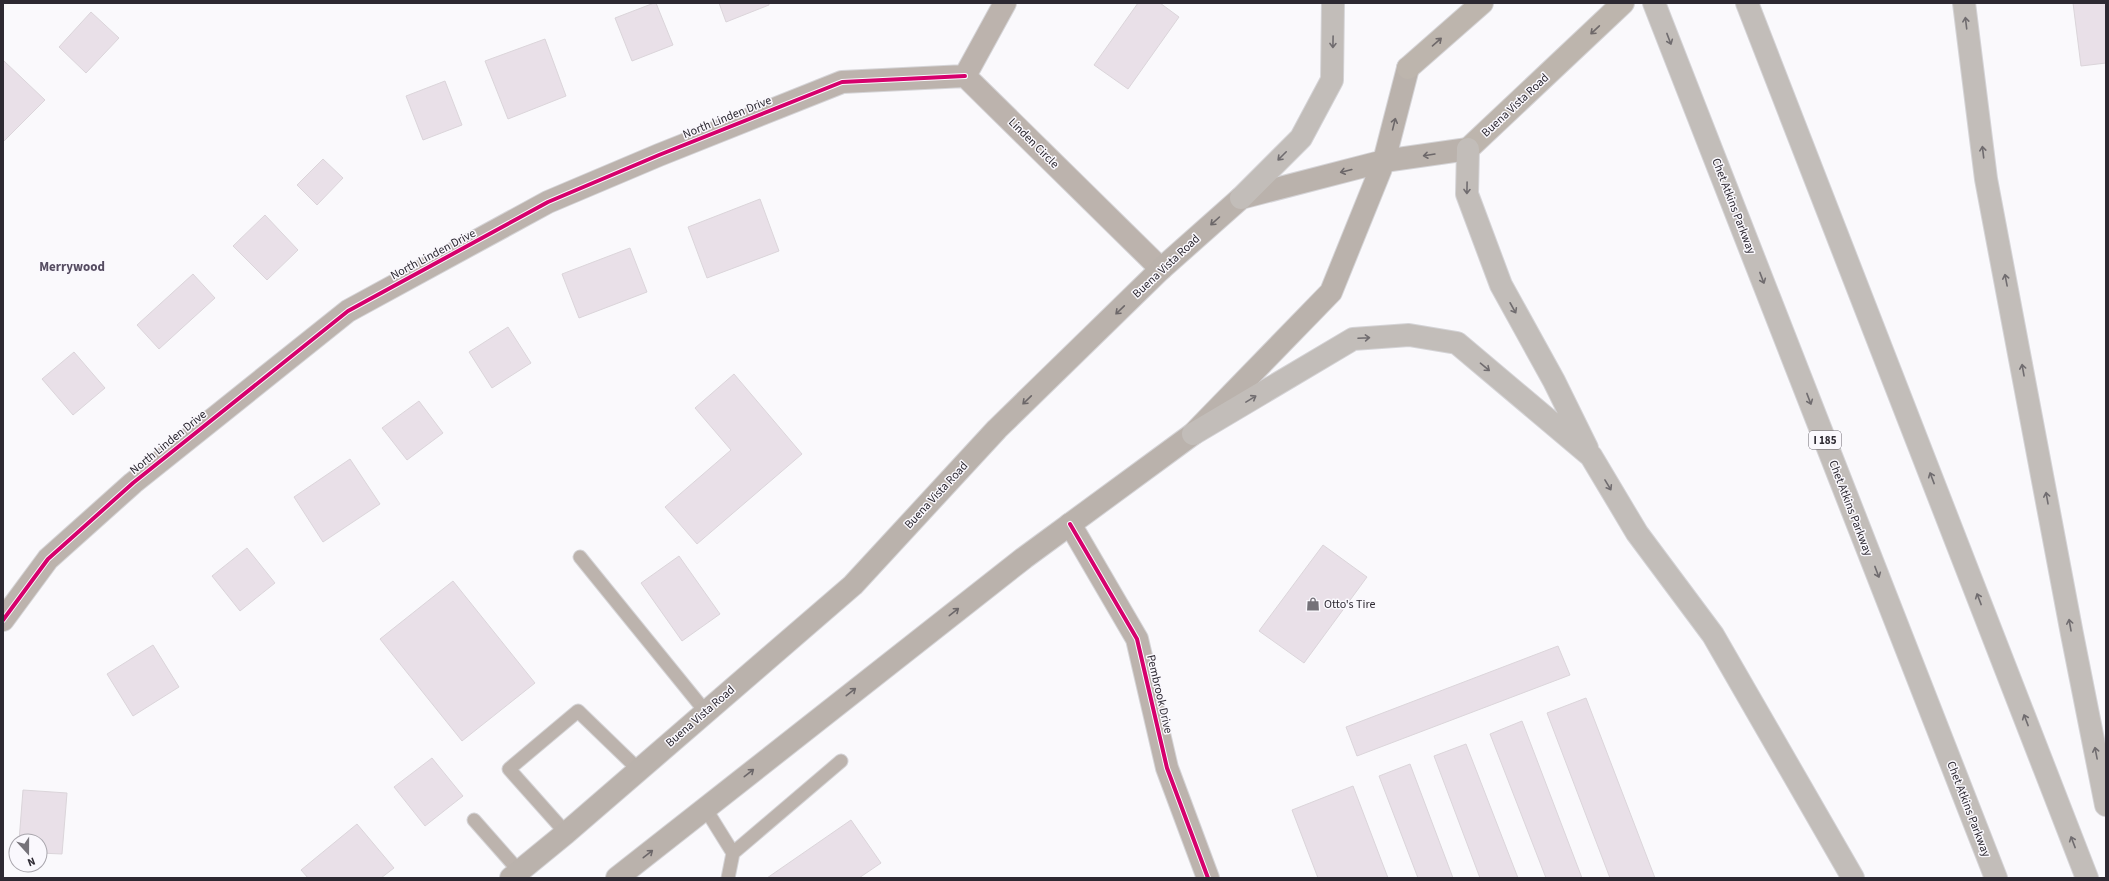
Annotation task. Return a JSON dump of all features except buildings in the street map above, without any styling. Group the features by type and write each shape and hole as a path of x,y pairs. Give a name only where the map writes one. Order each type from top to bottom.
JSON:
{"highway":[{"path":"1241,198 1301,138 1332,80 1334,3"},
{"name":"Chet Atkins Parkway","path":"1654,3 1996,878"},
{"path":"1747,3 2087,878"},
{"path":"1964,3 1986,178 2072,634 2106,805"},
{"path":"1468,149 1467,194 1501,286 1554,381 1591,456 1636,533 1713,635 1853,878"},
{"path":"1193,434 1353,339 1409,336 1457,343 1591,456"}],"main road":[{"path":"626,875 706,808 900,654 1070,524 1193,434 1331,292 1384,161 1408,68 1482,3"},
{"name":"Buena Vista Road","path":"515,874 566,833 705,711 853,585 997,429 1161,269 1241,198 1384,161 1468,149 1623,3"}],"street":[{"path":"966,76 1005,3"},
{"name":"Linden Circle","path":"966,76 1161,269"},
{"name":"North Linden Drive","path":"3,620 48,558 133,483 348,311 548,202 659,155 842,82 966,76"},
{"name":"Pembrook Drive","path":"1070,524 1137,639 1167,768 1208,878"}],"lane":[{"path":"580,556 705,711"},
{"path":"566,833 508,769 578,711 639,770"},
{"path":"728,878 733,853 841,761"},
{"path":"706,808 733,853"},
{"path":"474,820 515,874"}],"cycle path":[{"path":"3,620 48,559 133,483 348,311 548,202 659,155 842,82 965,76"},
{"path":"1070,524 1137,639 1167,768 1208,878"}],"place":[{"name":"Otto's Tire","path":"1313,604"}],"district":[{"name":"Merrywood","path":"72,266"}]}
